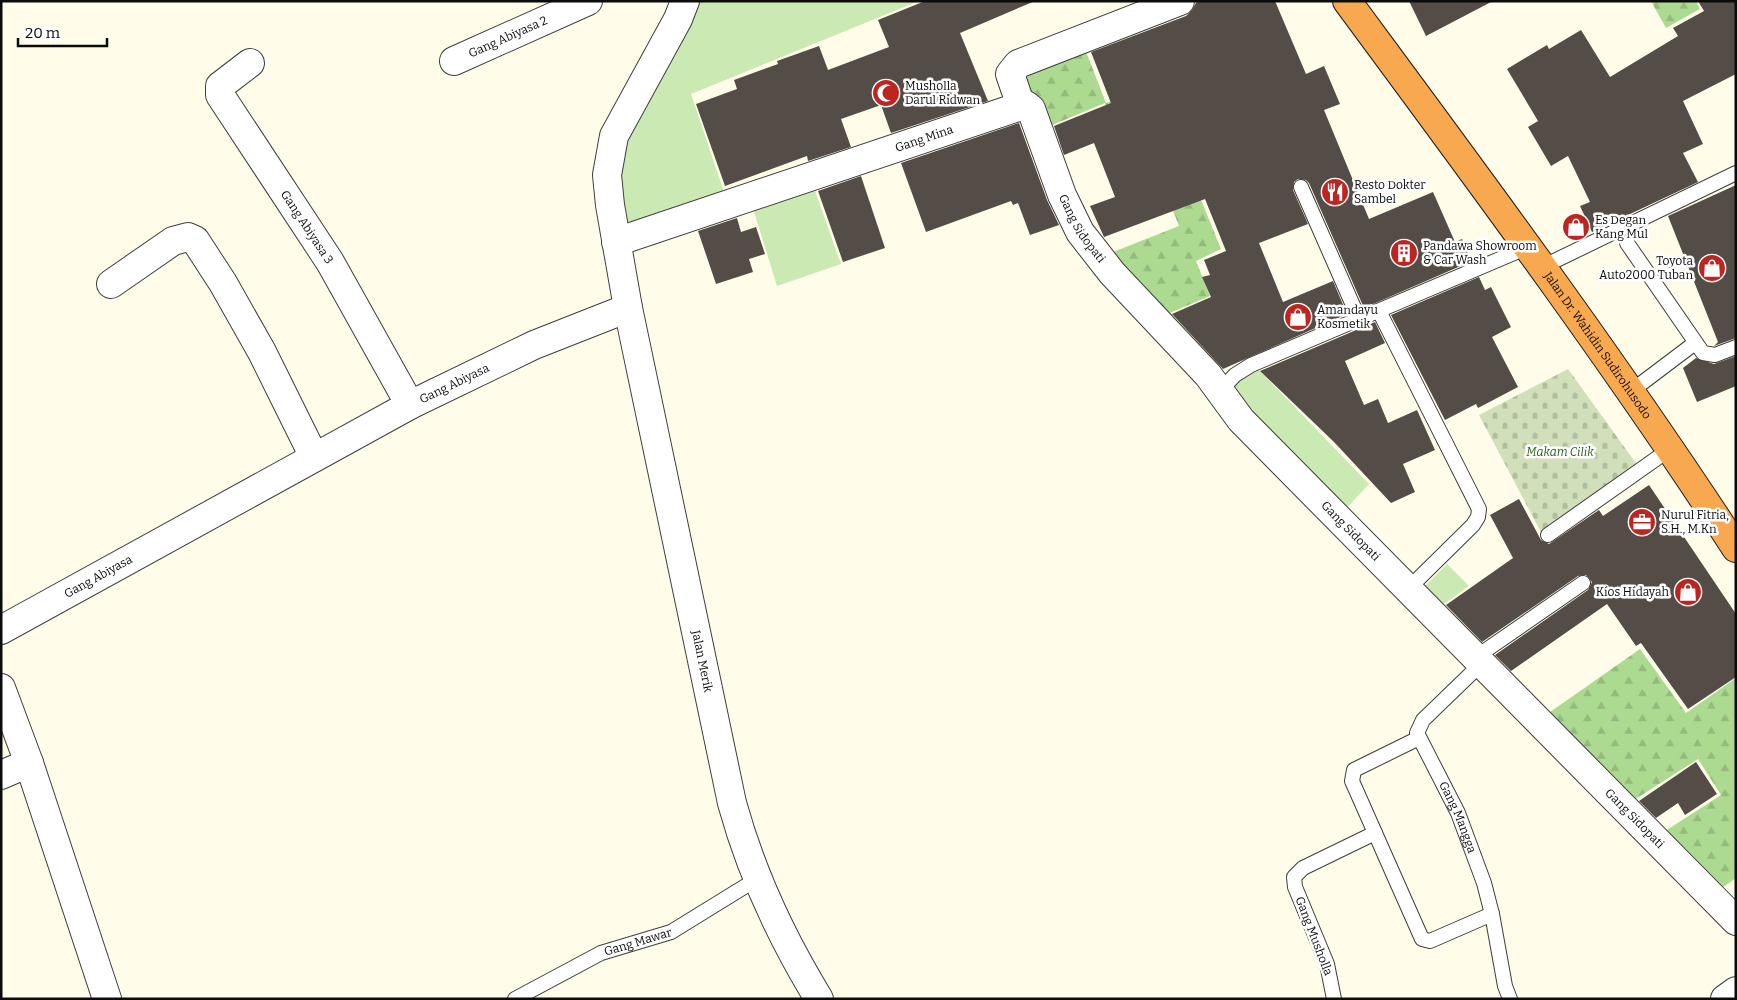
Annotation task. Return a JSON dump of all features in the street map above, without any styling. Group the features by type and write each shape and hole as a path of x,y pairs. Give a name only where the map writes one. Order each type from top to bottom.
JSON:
{"highway":[{"name":"Jalan Dr. Wahidin Sudirohusodo","path":"1347,1 1535,257 1670,449 1736,548"}],"street":[{"name":"Gang Abiyasa 2","path":"454,61 588,1"},
{"path":"628,308 616,242 607,175 610,149 620,123 678,19 685,1"},
{"path":"1021,106 1010,74 1018,64 1180,1"},
{"name":"Gang Abiyasa 3","path":"250,62 220,86 220,95 330,262 410,405"},
{"name":"Gang Sidopati","path":"1021,106 1026,105 1031,109 1070,214 1089,244 1112,273 1220,390 1241,420 1256,436 1736,921"},
{"name":"Gang Mina","path":"616,242 1021,106"},
{"path":"111,284 173,241 188,237 195,240 223,283 262,352 314,457"},
{"name":"Gang Abiyasa","path":"1,630 410,405 534,345 628,308"},
{"name":"Jalan Merik","path":"628,308 732,803 757,879 815,997"},
{"path":"1,688 29,763 107,999"},
{"path":"1,775 29,763"},
{"path":"1725,999 1736,991"}],"lane":[{"path":"1220,390 1235,375 1251,365 1359,319 1535,257 1736,173"},
{"path":"1301,186 1359,319"},
{"path":"1626,243 1703,353 1710,356 1736,347"},
{"path":"1379,311 1479,509 1478,517 1473,525 1407,590"},
{"path":"1630,392 1695,343"},
{"path":"1548,534 1670,449"},
{"path":"1492,914 1430,941 1424,940 1352,781 1352,773 1419,738 1417,729 1419,724 1479,660 1583,583"},
{"name":"Gang Mangga","path":"1419,738 1458,812 1484,883 1492,914 1505,986 1510,999"},
{"name":"Gang Musholla","path":"1334,999 1327,964 1294,887 1294,877 1303,868 1375,833"},
{"name":"Gang Mawar","path":"515,999 601,953 671,932 757,879"}],"green space":[{"path":"695,1 919,1 691,94 725,195 621,230 615,163"},
{"path":"1651,1 1696,1 1700,9 1666,28"},
{"path":"1083,44 1106,103 1154,84 1221,249 1196,261 1210,296 1165,315 1108,254 1179,226 1141,129 1119,137 1105,103 1045,128 1021,68"},
{"path":"813,185 841,264 777,286 752,205"},
{"path":"1256,367 1369,484 1343,512 1229,389 1235,382"},
{"name":"Makam Cilik","path":"1568,369 1638,466 1542,534 1479,415"},
{"path":"1447,564 1469,586 1437,609 1420,591"},
{"path":"1640,649 1686,713 1736,678 1736,878 1715,893 1659,835 1721,795 1698,759 1628,804 1543,717"}],"building":[{"path":"925,1 1035,1 960,33 988,101 891,133 881,105 841,119 851,147 808,161 807,156 725,186 696,104 737,89 734,80 778,64 777,61 819,46 828,70 889,47 878,20"},
{"path":"1197,1 1275,1 1306,74 1324,66 1340,104 1324,110 1369,219 1433,192 1455,242 1462,239 1472,261 1364,308 1309,183 1306,180 1298,179 1294,182 1293,190 1308,224 1259,243 1283,302 1333,281 1347,314 1223,369 1172,314 1211,297 1202,277 1210,275 1204,260 1226,251 1205,199 1104,237 1090,206 1115,197 1094,143 1064,155 1054,126 1111,103 1091,52 1186,16"},
{"path":"1409,1 1493,1 1426,36"},
{"path":"1698,1 1736,1 1736,74 1683,101 1703,144 1683,153 1698,182 1592,232 1580,206 1590,202 1568,156 1551,166 1528,127 1538,121 1507,69 1547,45 1549,49 1581,30 1610,77 1678,36 1673,28 1704,11"},
{"path":"1019,123 1047,200 1059,225 1030,235 1018,203 1013,205 1011,201 926,232 901,163"},
{"path":"861,176 885,248 843,262 818,191"},
{"name":"Toyota Auto2000 Tuban","path":"1736,185 1736,338 1714,346 1718,342 1668,216"},
{"path":"737,218 741,232 756,227 765,254 749,259 753,272 716,284 698,231"},
{"path":"1479,277 1485,290 1491,287 1511,327 1492,337 1518,387 1478,408 1476,404 1445,420 1391,315"},
{"path":"1375,322 1385,343 1345,361 1364,405 1378,399 1388,423 1417,410 1435,450 1403,464 1415,492 1391,503 1334,442 1260,371"},
{"path":"1736,356 1736,386 1697,402 1683,368 1696,358 1714,364"},
{"path":"1649,485 1736,614 1736,677 1688,709 1641,643 1636,646 1607,604 1511,671 1495,655 1588,590 1592,582 1586,575 1578,576 1482,642 1446,605 1513,558 1490,515 1519,499 1541,540 1549,544 1599,510 1603,516"},
{"path":"1696,762 1717,794 1685,815 1678,803 1656,818 1639,801"}],"place":[{"name":"Musholla Darul Ridwan","path":"886,93"},
{"name":"Resto Dokter Sambel","path":"1335,192"},
{"name":"Es Degan Kang Mul","path":"1576,227"},
{"name":"Pandawa Showroom & Car Wash","path":"1404,253"},
{"name":"Toyota Auto2000 Tuban","path":"1712,268"},
{"name":"Amandayu Kosmetik","path":"1298,317"},
{"name":"Nurul Fitria, S.H., M.Kn","path":"1642,522"},
{"name":"Kios Hidayah","path":"1688,592"}]}
